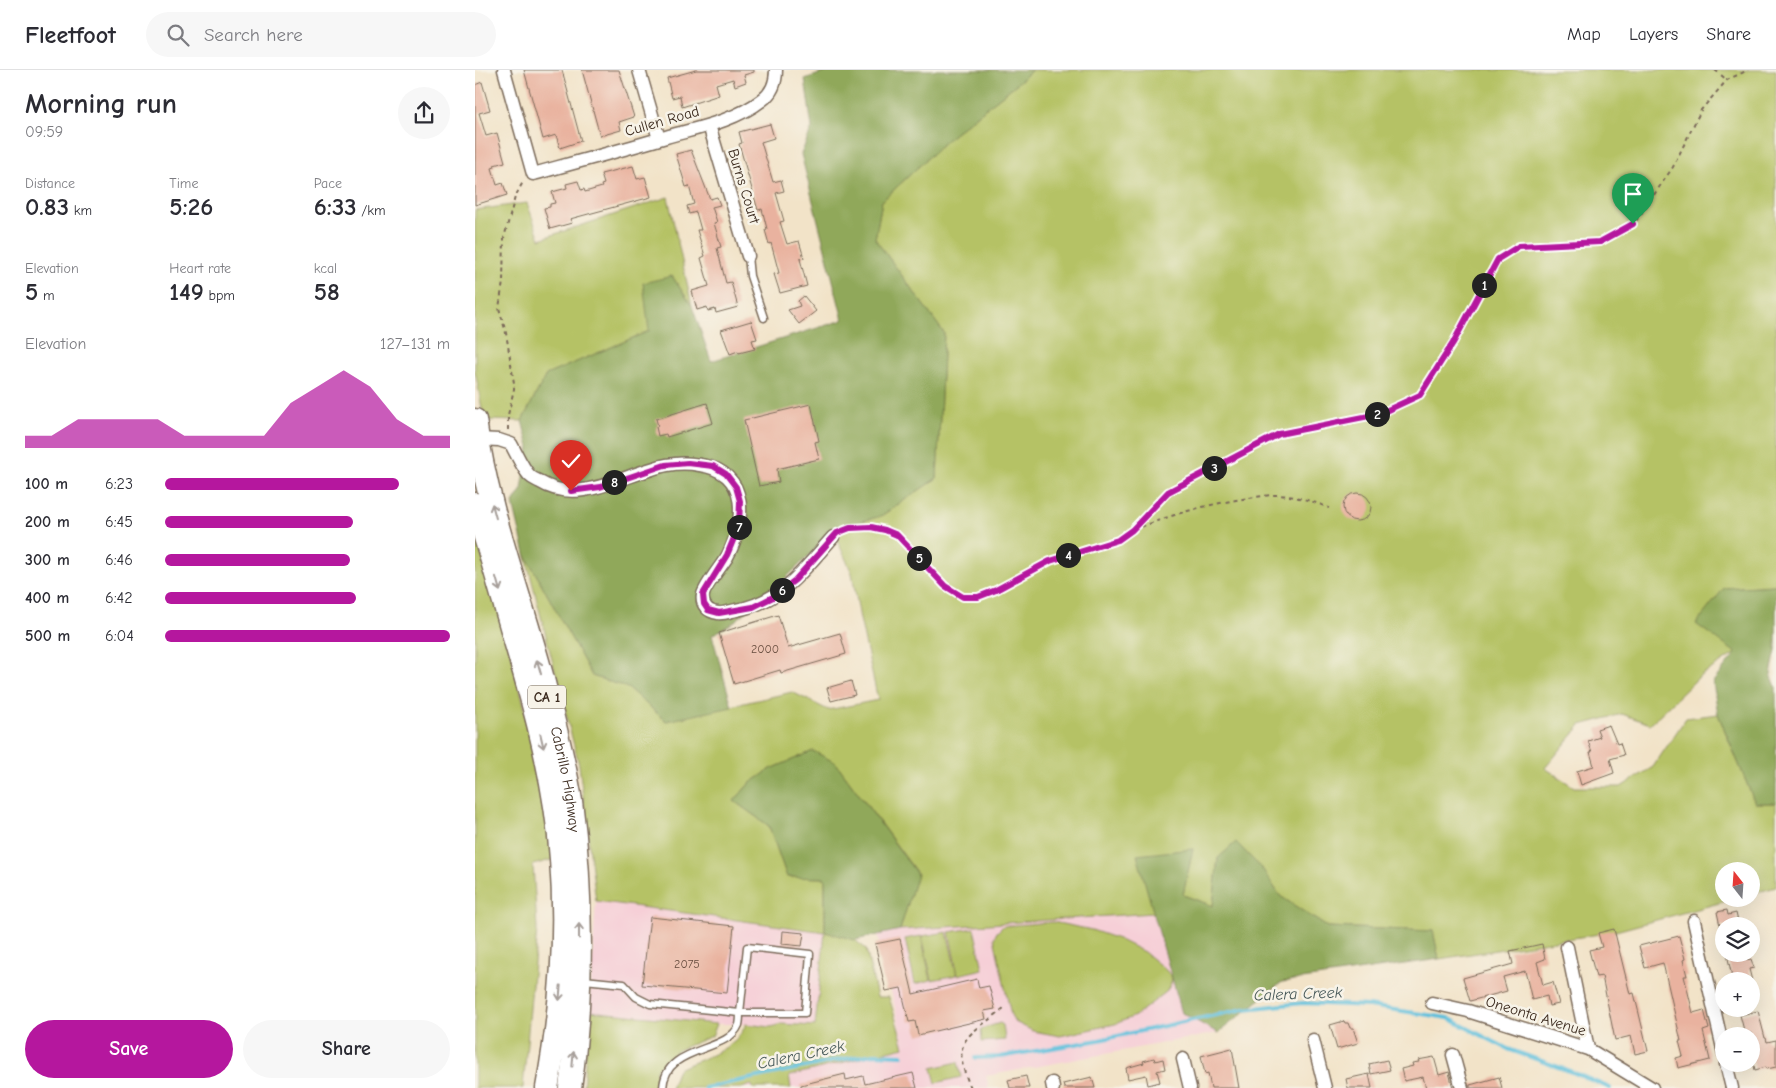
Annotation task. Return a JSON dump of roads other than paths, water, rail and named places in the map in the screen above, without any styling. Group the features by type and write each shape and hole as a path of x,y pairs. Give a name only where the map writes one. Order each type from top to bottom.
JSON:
{"highway":[{"name":"Cabrillo Highway","path":"476,430 495,513 544,682 567,780 579,892 578,980 570,1088"},
{"name":"Cabrillo Highway","path":"475,504 533,705 557,820 561,857 564,933 559,1007 547,1088"}],"street":[{"name":"Cullen Road","path":"504,70 533,174 709,125 741,113 763,100 776,80 776,70"},
{"path":"639,70 659,139"},
{"name":"Burns Court","path":"709,125 748,256"},
{"path":"476,430 511,444 530,476 549,488 571,491 600,487 665,465 688,463 713,466 726,474 736,487 740,501 739,526 727,555 703,594 704,604 708,610 719,613 753,607 773,597 795,580 833,537"},
{"path":"1695,921 1718,1027"},
{"path":"1567,947 1588,1049"},
{"name":"Oneonta Avenue","path":"1432,1003 1588,1049 1652,1088"},
{"path":"1313,1040 1325,1088"},
{"path":"1453,1055 1462,1088"},
{"path":"1183,1060 1190,1088"},
{"path":"1728,1072 1732,1088"}],"lane":[{"path":"748,256 750,276 764,318"},
{"path":"578,980 624,984 636,997 650,1004 740,1013 805,1013 809,954 747,948 740,1013 739,1025 730,1036 686,1055 672,1066 665,1077 663,1088"}],"waterway":[{"name":"Calera Creek","path":"975,1058 1000,1057 1099,1040 1244,1009 1303,1003 1369,1006 1448,1018 1508,1049 1610,1088"},
{"name":"Calera Creek","path":"705,1088 874,1054 902,1055"}]}
